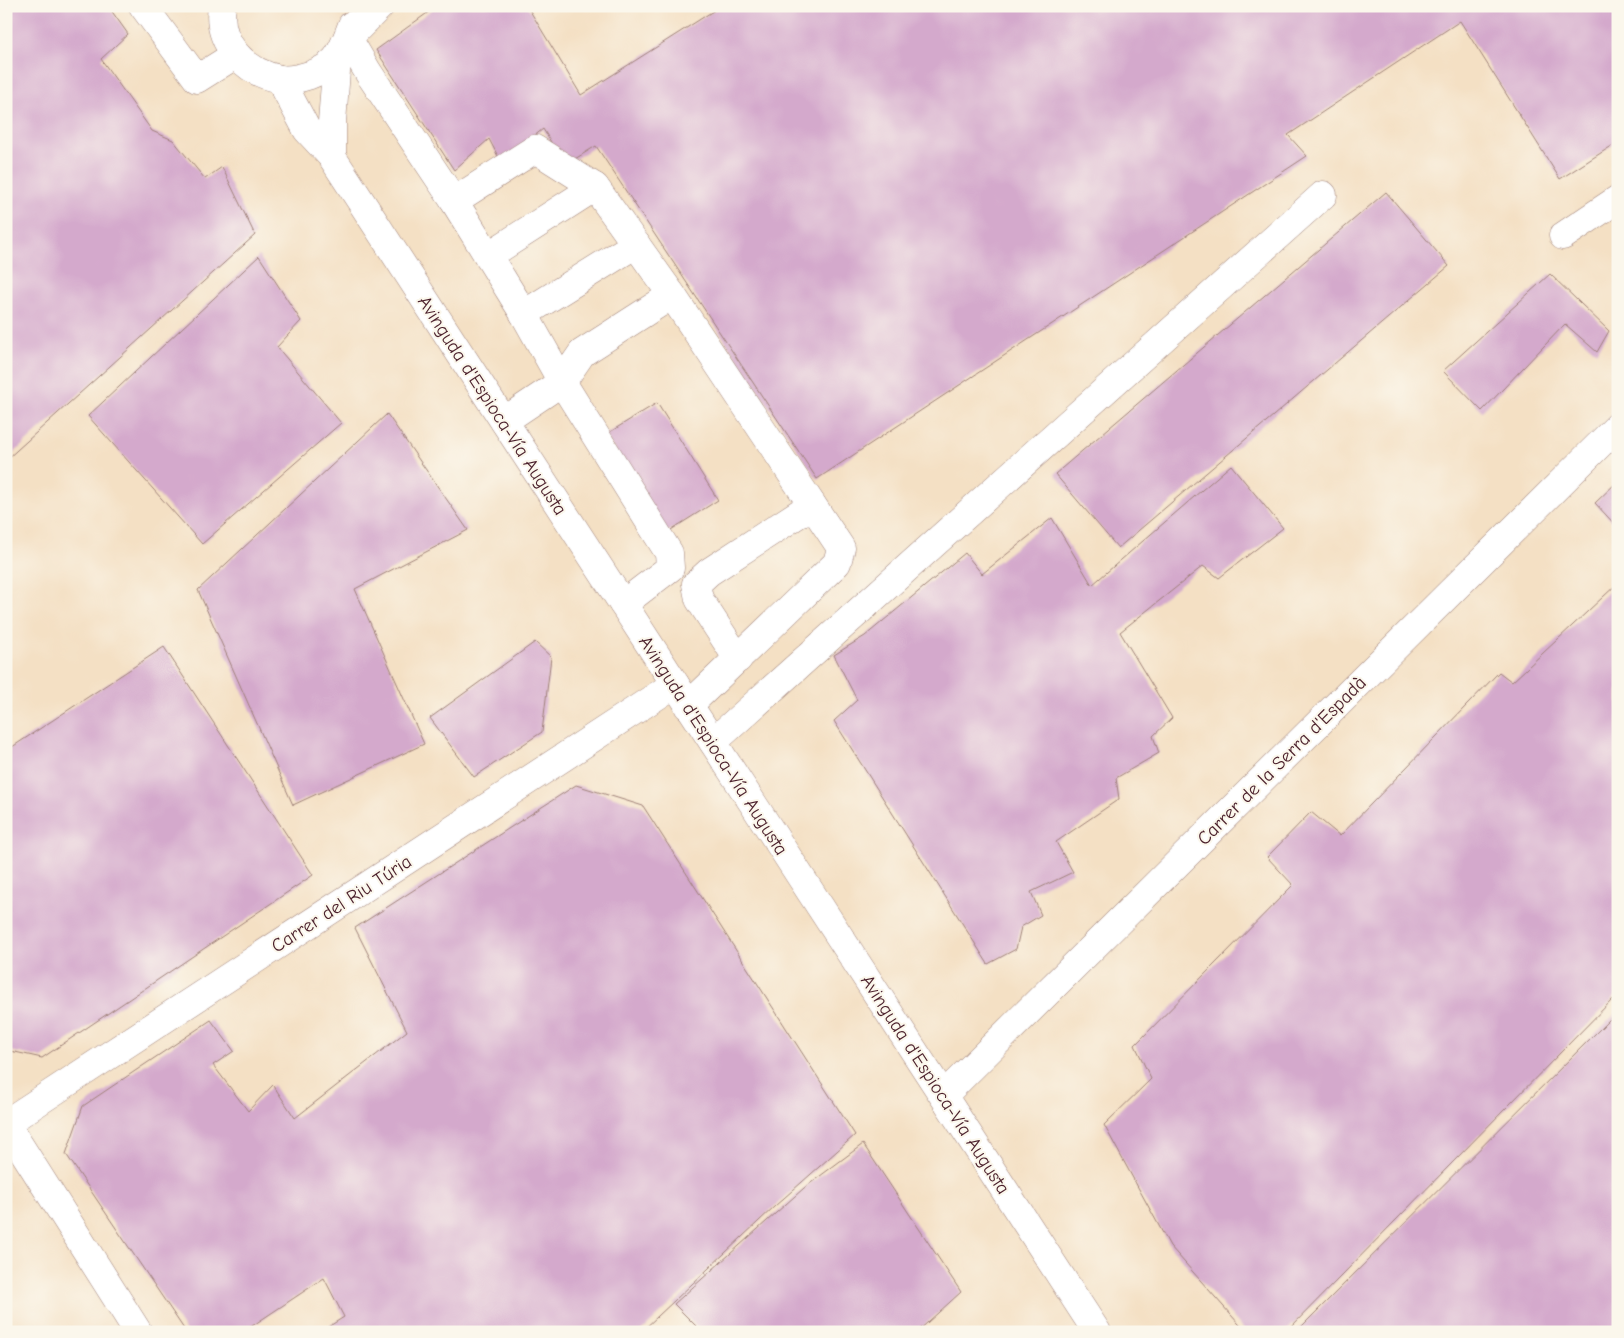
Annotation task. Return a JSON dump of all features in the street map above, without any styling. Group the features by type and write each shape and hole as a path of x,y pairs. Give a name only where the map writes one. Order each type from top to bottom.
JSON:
{"street":[{"path":"143,6 197,79 235,55"},
{"path":"222,6 224,34 235,55 252,70 280,79 297,79 319,72 380,6"},
{"path":"332,157 332,122 342,48 354,20 353,6"},
{"path":"342,48 368,72 454,201 524,314 562,382 669,553 670,568 623,604"},
{"name":"Avinguda d'Espioca-Vía Augusta","path":"280,79 308,130 332,157 1097,1332"},
{"path":"454,201 535,149 595,187 672,295 812,505 709,572 696,584 699,599 738,659"},
{"path":"488,256 595,187"},
{"path":"713,742 1323,195"},
{"path":"1563,236 1618,199"},
{"path":"524,314 636,244"},
{"path":"504,421 562,382 582,352 672,295"},
{"name":"Carrer de la Serra d'Espadà","path":"944,1095 1618,426"},
{"name":"Carrer del Riu Túria","path":"6,1123 738,659 836,562 841,548 812,505"},
{"path":"6,1123 138,1332"}],"building":[{"path":"9,6 108,6 128,34 101,59 152,131 173,140 205,179 222,167 255,235 6,460 6,8"},
{"path":"437,6 527,6 581,95 721,6 1618,6 1618,142 1560,179 1460,21 1288,135 1307,156 817,479 596,146 565,165 543,129 501,162 489,139 454,170 376,50"},
{"path":"1386,192 1449,266 1118,548 1055,474"},
{"path":"259,256 301,321 277,347 341,423 202,544 88,416"},
{"path":"1550,274 1609,331 1597,352 1565,324 1482,411 1443,371"},
{"path":"657,403 718,500 666,533 605,435"},
{"path":"387,414 468,530 355,589 424,744 293,805 198,590"},
{"path":"1231,465 1283,528 1219,578 1203,566 1120,632 1172,718 1153,736 1159,753 1116,778 1119,799 1056,842 1073,872 1031,892 1041,915 1021,927 1016,949 988,964 834,721 857,700 834,655 865,636 965,553 982,574 1052,518 1092,585"},
{"path":"1618,481 1618,528 1595,503"},
{"path":"1618,583 1618,994 1286,1332 1246,1332 1170,1246 1104,1125 1151,1079 1135,1045 1293,885 1267,857 1311,812 1340,836 1499,672 1512,682"},
{"path":"535,642 551,657 542,732 474,777 430,718"},
{"path":"164,647 313,875 42,1058 6,1050 6,751"},
{"path":"576,785 643,806 855,1135 775,1206 641,1332 320,1332 344,1317 324,1278 243,1332 186,1332 66,1154 83,1106 211,1020 234,1051 213,1065 248,1111 273,1085 295,1118 407,1031 355,928"},
{"path":"1618,1011 1618,1332 1296,1332"},
{"path":"863,1144 961,1292 917,1332 702,1332 674,1304 804,1188"}]}
